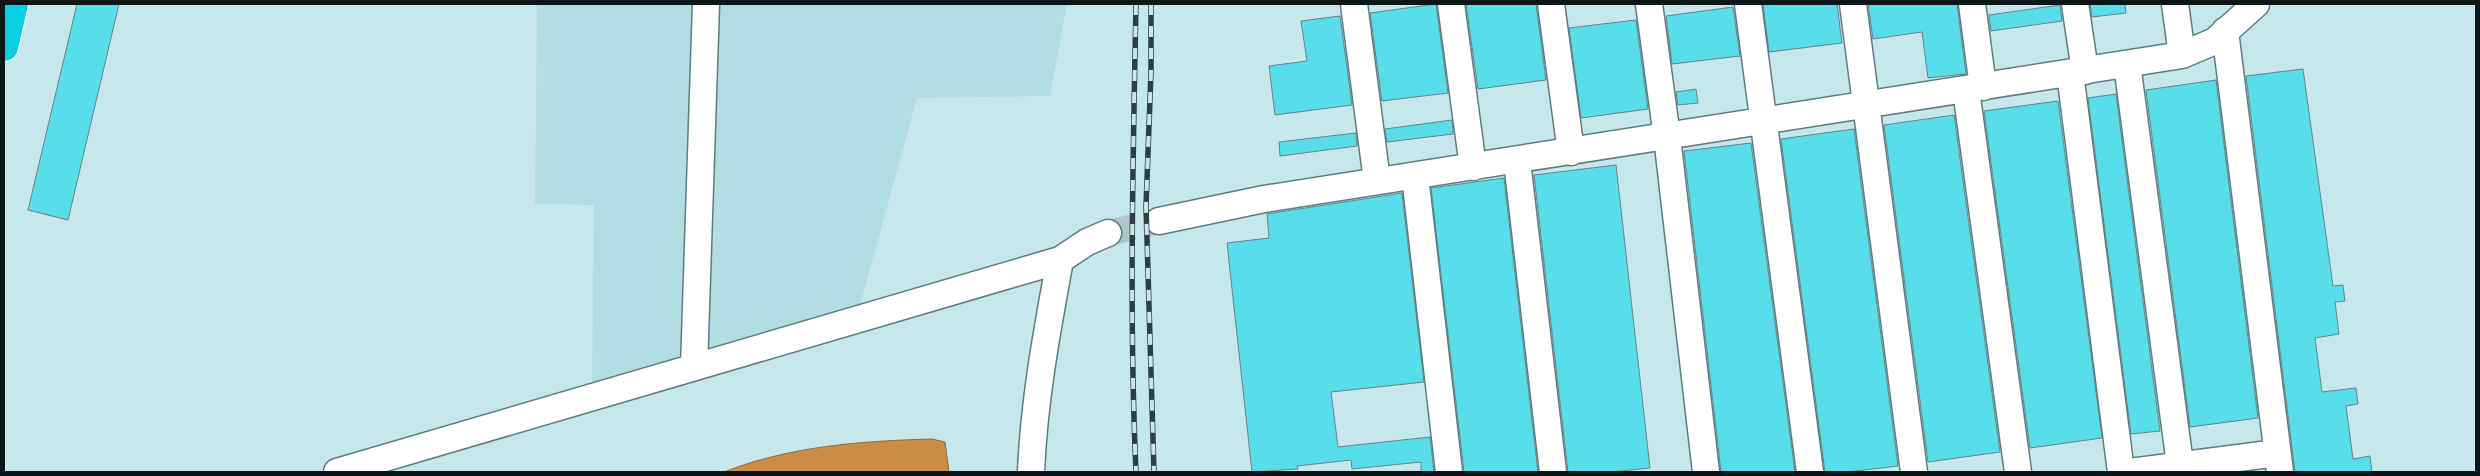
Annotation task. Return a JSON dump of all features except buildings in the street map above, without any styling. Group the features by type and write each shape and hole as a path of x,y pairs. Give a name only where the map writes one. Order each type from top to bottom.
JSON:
{"highway":[{"path":"4,47 14,4"}],"street":[{"path":"694,367 706,4"},
{"path":"1354,4 1377,181"},
{"path":"1451,4 1473,167"},
{"path":"1551,4 1571,152"},
{"path":"1649,4 1667,136 1706,472"},
{"path":"1748,4 1810,472"},
{"path":"1853,4 1914,472"},
{"path":"1972,4 1974,88 2018,472"},
{"path":"2075,4 2077,72 2121,472"},
{"path":"2175,4 2182,55"},
{"path":"1159,222 1264,198 1764,122 2182,55 2215,40 2256,4"},
{"path":"2130,472 2278,463 2225,32"},
{"path":"2127,64 2181,469"},
{"path":"1517,160 1553,472"},
{"path":"1415,176 1449,472"},
{"path":"337,472 1060,260 1087,242 1108,232"},
{"path":"1031,472 1033,430 1042,358 1060,260"}],"shaded area":[{"path":"537,4 1067,4 1050,96 917,98 859,309 592,384 594,205 535,204"},
{"path":"932,439 945,442 949,472 724,472 774,456 826,446"}],"tunnel":[{"path":"1108,233 1159,221"}],"railway":[{"path":"1136,4 1132,296 1136,472"},
{"path":"1151,4 1151,72 1146,206 1154,472"}]}
